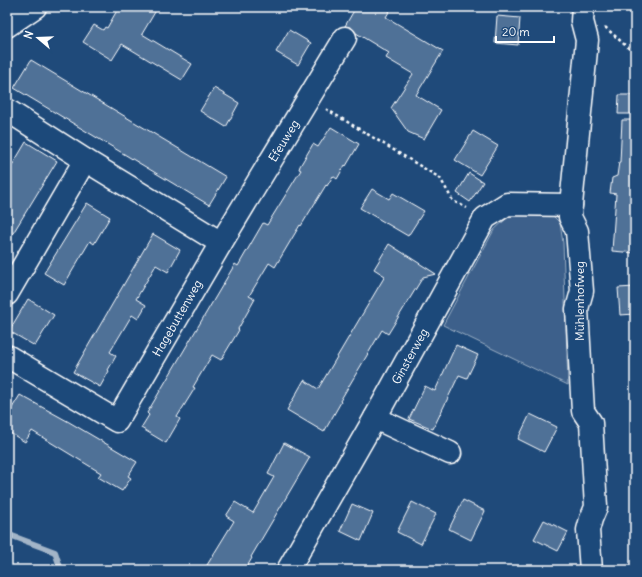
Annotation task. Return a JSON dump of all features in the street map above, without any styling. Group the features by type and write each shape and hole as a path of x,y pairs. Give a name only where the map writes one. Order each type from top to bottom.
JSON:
{"street":[{"name":"Mühlenhofweg","path":"583,8 582,21 587,40 570,217 577,231 582,291 577,309 583,411 591,422 596,507 588,530 591,570"},
{"path":"7,26 29,9"},
{"name":"Efeuweg","path":"221,243 345,38"},
{"path":"7,110 85,160 221,243"},
{"path":"7,294 85,160"},
{"name":"Ginsterweg","path":"288,570 375,418 485,218 507,204 571,205"},
{"name":"Hagebuttenweg","path":"7,356 117,421 221,243"},
{"path":"375,418 450,453"}],"path":[{"path":"583,8 635,54"},
{"path":"309,98 440,178 453,201 485,218"}],"shaded area":[{"path":"519,212 551,214 560,223 563,243 568,385 443,325 494,230 506,219"}],"building":[{"path":"119,7 158,7 142,34 192,64 182,80 122,44 112,60 83,42 94,25 103,30 105,27 107,28"},
{"path":"356,7 392,7 386,17 443,51 416,95 441,110 424,139 408,132 391,108 413,74 386,58 389,53 356,33 352,28 345,26"},
{"path":"497,16 520,18 518,45 495,43"},
{"path":"289,30 311,43 298,65 276,52"},
{"path":"31,60 226,177 209,205 14,88"},
{"path":"214,88 239,103 226,127 200,111"},
{"path":"619,95 635,95 635,114 618,114"},
{"path":"622,120 635,120 635,253 612,251 616,194 610,193 612,178 617,176 620,162"},
{"path":"331,127 359,144 337,179 333,176 327,186 326,185 275,267 269,263 249,296 255,299 238,329 239,330 221,360 212,355 193,387 195,388 177,417 180,419 166,443 141,428 149,415 147,413 235,264 238,266 263,223 267,225 301,170 299,169 300,166 313,144 318,147"},
{"path":"473,131 498,146 480,175 455,160"},
{"path":"26,142 57,161 7,243 7,174"},
{"path":"469,173 483,182 470,202 457,193"},
{"path":"372,189 389,199 393,193 424,211 408,236 360,208"},
{"path":"87,203 110,217 94,244 90,241 64,285 44,273"},
{"path":"153,234 180,250 168,272 156,265 136,299 146,305 138,319 132,315 110,352 116,356 100,387 73,372"},
{"path":"389,244 436,274 423,277 388,334 382,330 340,401 341,402 324,432 287,410 304,380 318,389 385,276 374,269"},
{"path":"635,287 635,314 620,315 618,288"},
{"path":"28,299 54,315 35,346 9,331"},
{"path":"456,345 478,355 467,378 459,375 433,429 409,419 425,386 435,391"},
{"path":"20,395 137,462 128,476 131,478 122,491 98,477 101,473 32,431 25,442 7,431 7,416"},
{"path":"530,414 557,427 544,452 518,439"},
{"path":"284,443 310,457 251,557 252,558 245,570 204,570 234,521 226,516 235,502 253,513 274,477 268,474"},
{"path":"463,500 485,511 471,540 449,529"},
{"path":"412,502 436,514 421,544 397,532"},
{"path":"352,504 373,513 361,541 340,531"},
{"path":"544,520 568,532 558,551 534,539"}],"waterway":[{"path":"7,534 55,552 61,570"}]}
